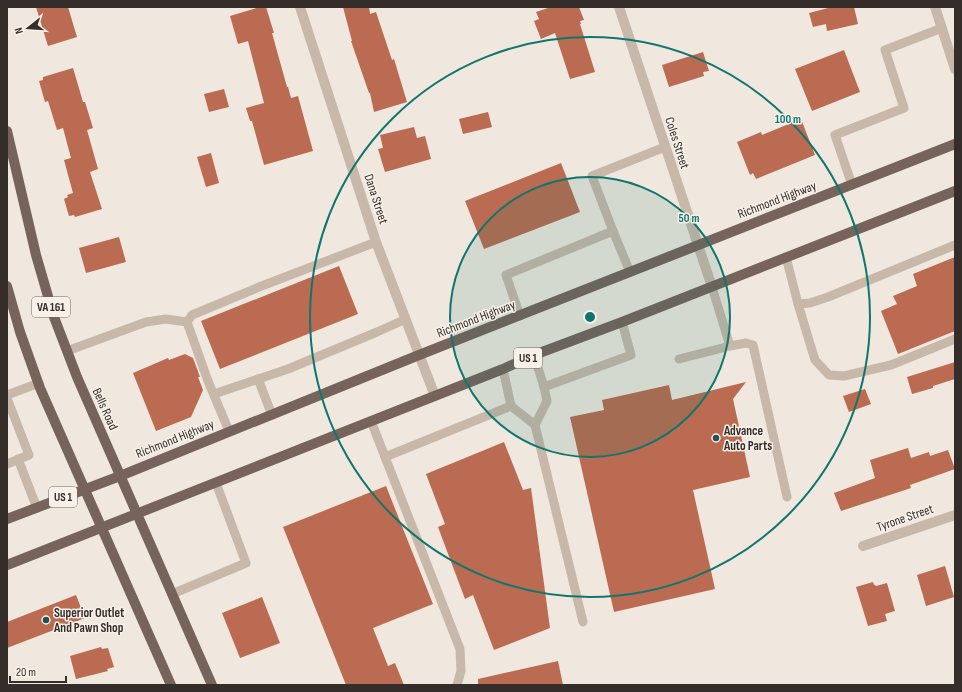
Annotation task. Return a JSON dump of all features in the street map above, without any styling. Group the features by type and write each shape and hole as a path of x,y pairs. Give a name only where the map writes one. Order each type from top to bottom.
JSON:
{"main road":[{"name":"Bells Road","path":"7,131 36,256 54,317 77,377 212,685"},
{"name":"Richmond Highway","path":"7,520 419,355 955,144"},
{"name":"US 1","path":"7,565 435,396 534,355 712,287 955,191"},
{"name":"VA 161","path":"7,286 20,332 38,383 171,685"}],"street":[{"name":"Dana Street","path":"300,7 376,242 435,396"},
{"name":"Coles Street","path":"619,7 712,287"},
{"path":"935,7 955,69"},
{"name":"Tyrone Street","path":"863,546 955,515"}],"lane":[{"path":"852,185 835,135 904,108 886,50 942,28"},
{"path":"630,272 592,176 665,147"},
{"path":"520,316 506,275 613,231"},
{"path":"187,322 192,315 259,287 376,242"},
{"path":"798,304 810,303 828,297 955,245"},
{"path":"786,257 815,360 829,375 844,376 891,365 955,339"},
{"path":"712,287 730,346"},
{"path":"67,351 146,322 166,319 187,322"},
{"path":"214,394 288,370 406,319"},
{"path":"187,322 229,431"},
{"path":"544,387 631,355 622,322"},
{"path":"679,359 730,346 746,343 753,345 787,497"},
{"path":"534,355 547,401 535,426"},
{"path":"502,369 511,406 535,426 583,622"},
{"path":"258,379 272,414"},
{"path":"7,395 38,383"},
{"path":"7,398 29,455 7,464"},
{"path":"385,457 511,406"},
{"path":"371,421 460,649 461,671 457,685"},
{"path":"18,459 37,508"},
{"path":"172,594 246,563 216,483"}],"building":[{"path":"36,7 68,7 77,37 48,46"},
{"path":"260,7 266,7 287,87 291,98 298,96 313,151 264,165 252,121 250,121 246,108 264,103 248,41 238,44 230,16"},
{"path":"343,7 369,7 370,14 376,12 392,60 394,59 407,102 374,112 370,93 351,41"},
{"path":"551,7 579,7 584,20 580,21 580,24 595,72 570,79 555,33 541,39 534,21 539,19 536,12"},
{"path":"832,7 854,7 858,24 827,31 826,24 813,27 809,13"},
{"path":"844,50 860,92 812,111 795,69"},
{"path":"703,52 709,71 703,72 704,76 669,87 662,65"},
{"path":"73,68 83,102 85,102 93,128 87,130 98,169 90,172 102,209 75,217 74,215 69,216 64,199 68,197 67,195 73,193 64,160 71,158 63,128 57,130 48,101 45,102 39,81 43,80 43,77"},
{"path":"224,89 229,107 209,112 204,94"},
{"path":"488,112 492,127 463,134 459,119"},
{"path":"801,119 815,155 756,179 753,173 750,175 737,142 761,132 762,135"},
{"path":"414,127 417,138 425,136 431,159 385,172 378,149 383,148 380,135"},
{"path":"211,153 219,183 206,187 197,157"},
{"path":"561,163 580,212 484,249 465,201"},
{"path":"119,237 126,262 86,273 79,248"},
{"path":"955,257 955,331 898,354 881,311 897,304 893,296 917,286 913,274"},
{"path":"339,266 358,314 220,369 201,321"},
{"path":"185,354 193,358 203,390 191,417 156,431 133,373 168,358 169,360"},
{"path":"955,362 955,379 933,386 933,388 912,394 907,377"},
{"path":"746,382 733,399 750,477 693,490 715,589 614,612 570,417 604,410 602,400 669,385 672,400"},
{"path":"865,389 871,404 849,412 843,396"},
{"path":"504,442 523,490 531,488 550,628 494,650 473,595 465,599 438,527 445,524 426,474"},
{"path":"908,448 911,458 929,452 930,456 948,450 955,469 910,485 911,488 841,511 834,493 875,478 870,460"},
{"path":"386,486 433,604 373,628 388,666 395,663 404,685 346,685 283,527"},
{"path":"945,566 954,597 926,606 917,575"},
{"path":"873,582 876,586 887,583 895,611 885,614 887,621 868,626 856,587"},
{"name":"Superior Outlet And Pawn Shop","path":"76,595 85,618 7,648 7,622"},
{"path":"262,597 280,643 240,658 222,613"},
{"path":"101,647 102,649 108,648 114,667 107,669 108,671 76,679 70,656"},
{"path":"558,661 563,685 478,685 478,679"}],"place":[{"name":"Advance Auto Parts","path":"716,438"},
{"name":"Superior Outlet And Pawn Shop","path":"46,620"}]}
